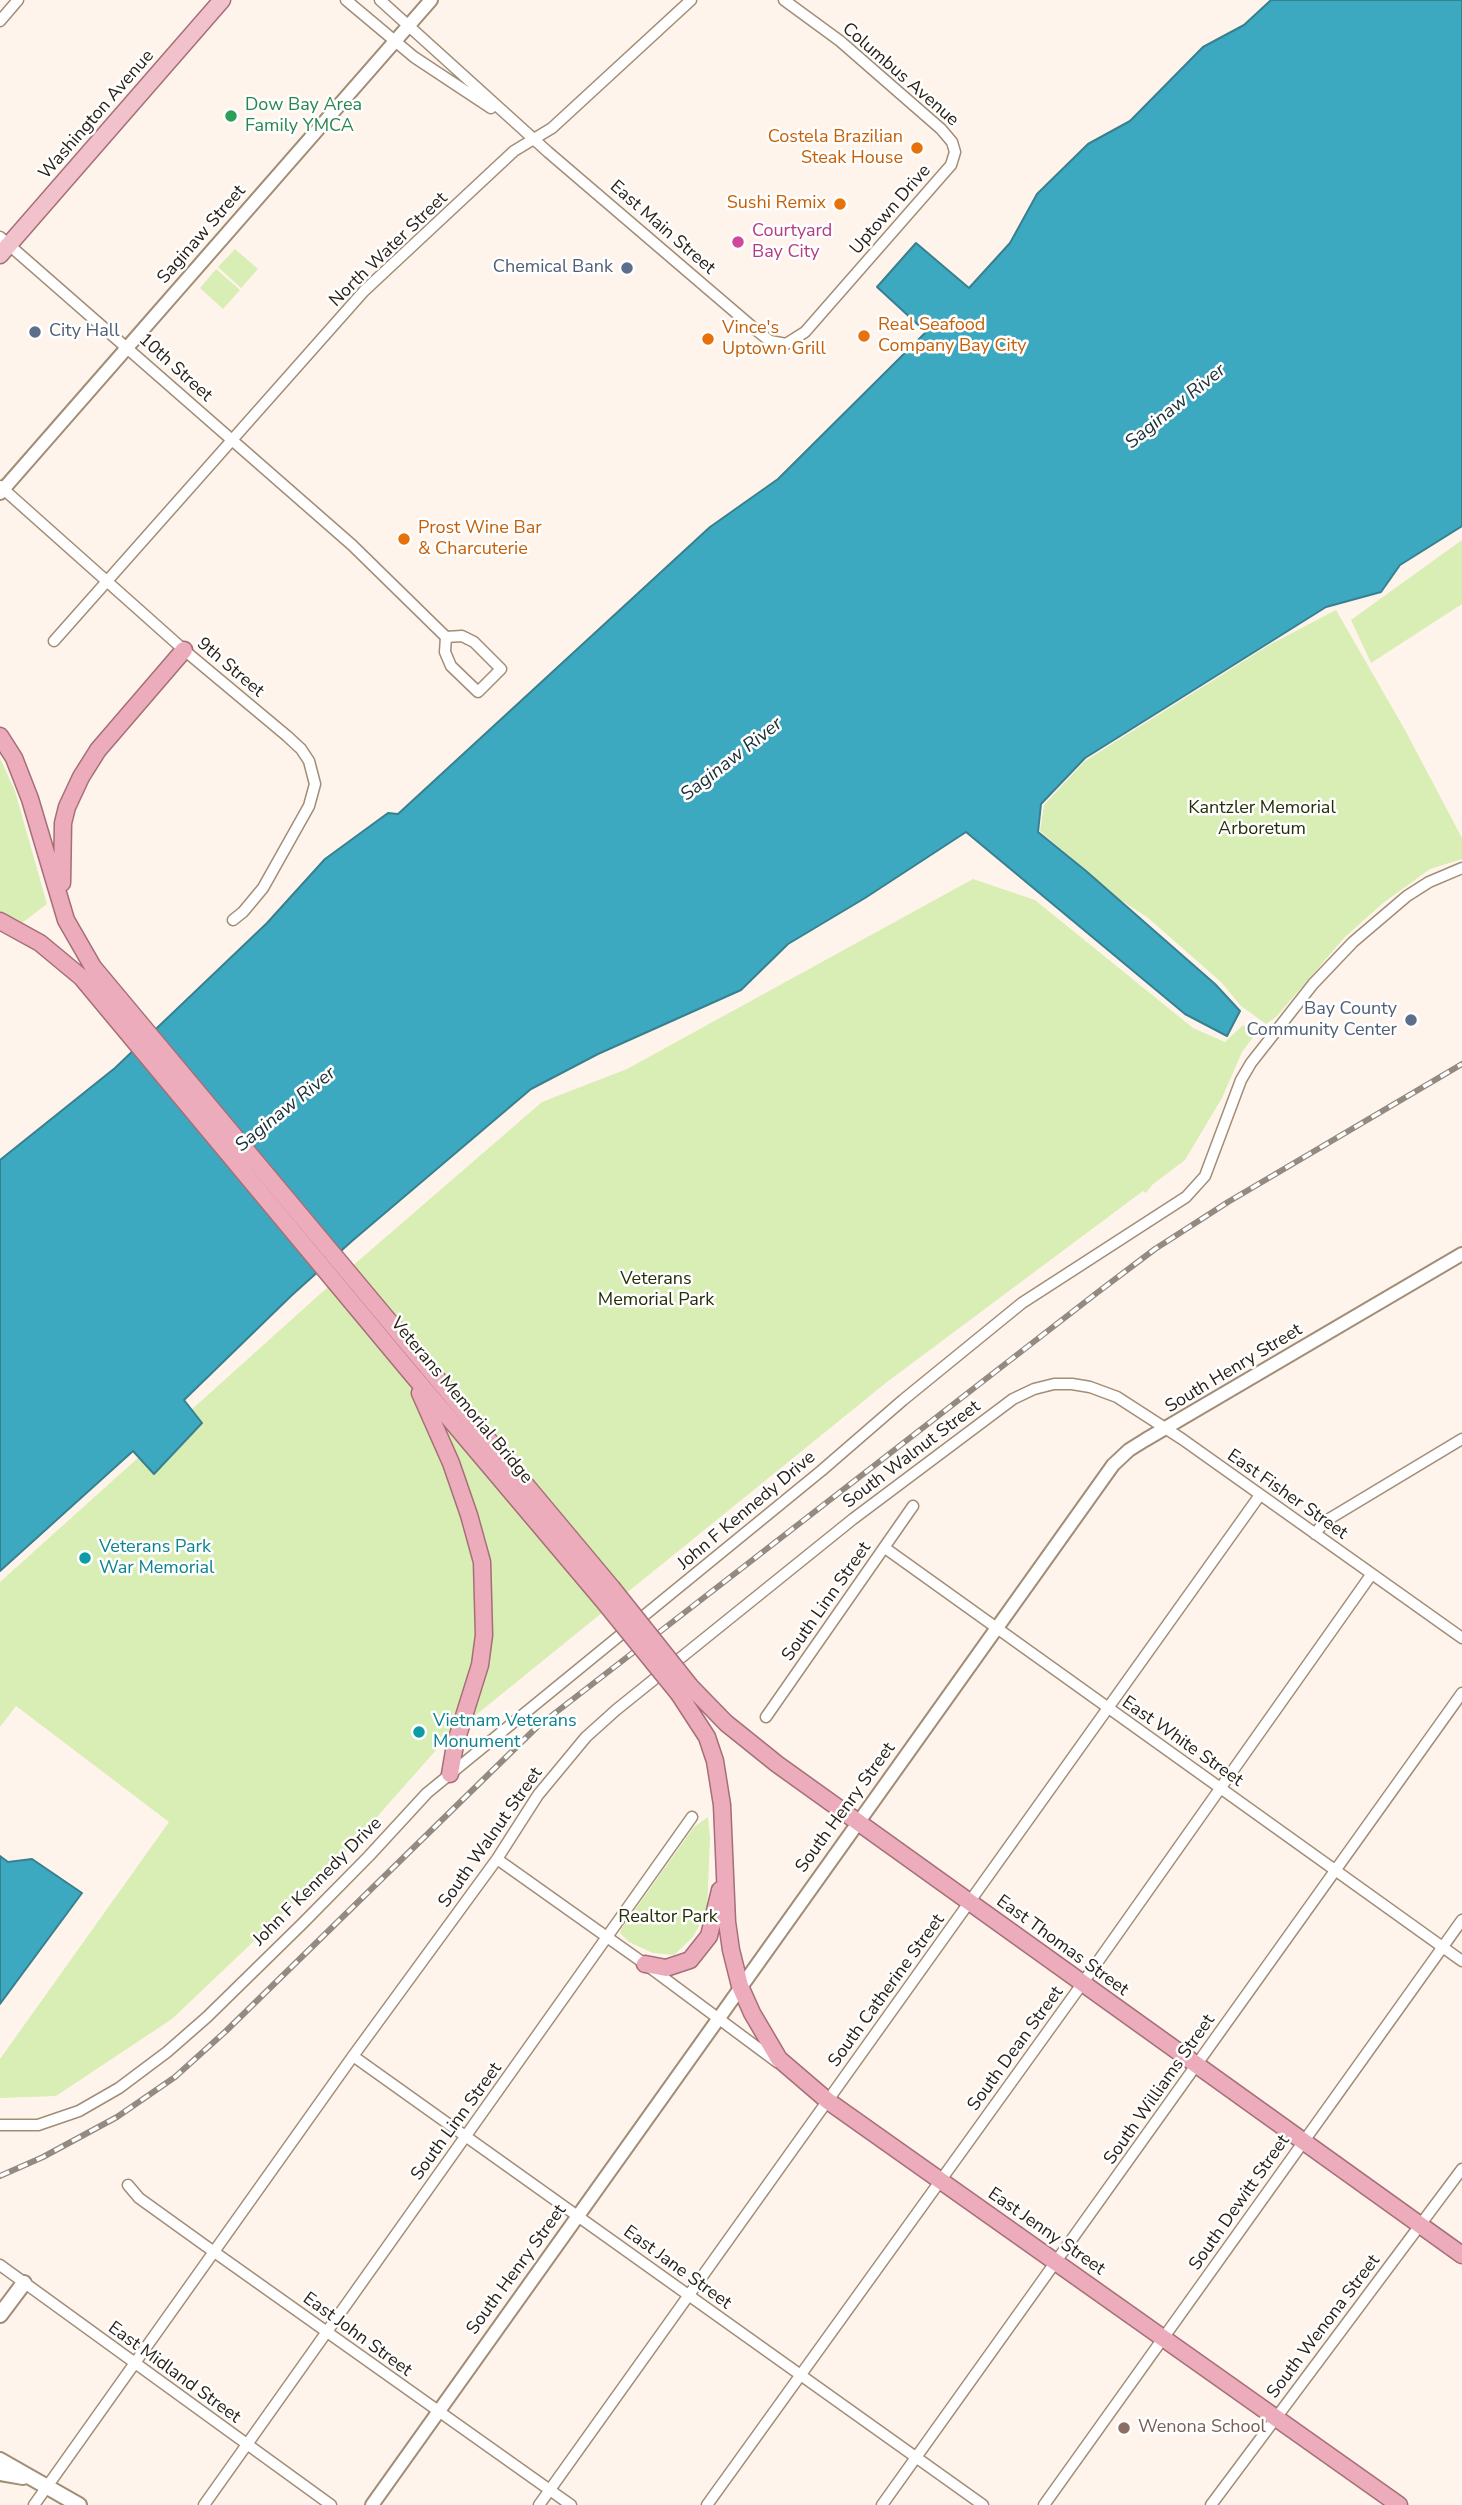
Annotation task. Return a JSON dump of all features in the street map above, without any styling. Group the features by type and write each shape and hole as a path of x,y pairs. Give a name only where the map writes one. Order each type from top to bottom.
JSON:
{"highway":[{"path":"66,920 60,870 61,853 63,822 74,792 98,750 184,650"},
{"name":"Veterans Memorial Bridge","path":"0,736 14,758 30,799 66,920 114,1003 685,1690 715,1761 723,1805 731,1950 740,1986"},
{"name":"Veterans Memorial Bridge","path":"0,922 40,943 114,1003"},
{"name":"Veterans Memorial Bridge","path":"396,1341 410,1372 607,1593"},
{"path":"410,1372 452,1462 482,1562 484,1635 480,1665 450,1774"},
{"name":"East Thomas Street","path":"685,1690 777,1764 1196,2067 1462,2255"},
{"path":"645,1964 666,1968 678,1965 690,1960 701,1949 709,1936 725,1867"},
{"name":"East Jenny Street","path":"740,1986 752,2013 779,2059 795,2075 1391,2503"}],"main road":[{"name":"Washington Avenue","path":"3,245 222,0"},
{"path":"0,2315 23,2283"},
{"path":"0,2460 79,2505"},
{"path":"0,2473 28,2477"}],"street":[{"path":"0,21 18,0"},
{"name":"East Main Street","path":"346,0 394,42 521,128"},
{"name":"East Main Street","path":"380,0 521,128 756,330 769,341 786,344"},
{"name":"Saginaw Street","path":"1,489 128,348 430,0"},
{"name":"North Water Street","path":"54,641 364,291 514,151 552,128 691,0"},
{"name":"Columbus Avenue","path":"784,0 840,41 941,129 952,142 955,152"},
{"name":"Uptown Drive","path":"786,344 805,332 820,315 951,165 955,152"},
{"name":"10th Street","path":"3,245 128,348 352,545 446,637"},
{"name":"9th Street","path":"1,489 301,749 309,761 314,775 313,796 263,888 233,920"},
{"path":"462,636 474,642 501,669 478,692 451,666 445,652 446,637 462,636"},
{"name":"John F Kennedy Drive","path":"0,2125 38,2125 79,2111 119,2088 167,2052 300,1926 369,1857 412,1808 450,1774 801,1488 1022,1303 1186,1197 1205,1176 1241,1080 1251,1063 1313,984 1353,942 1407,896 1429,882 1462,868"},
{"name":"South Henry Street","path":"372,2505 1113,1465 1129,1450 1462,1254"},
{"name":"South Walnut Street","path":"34,2505 353,2056 497,1859 538,1795 586,1737 853,1519 1013,1399 1034,1389 1054,1384 1090,1387"},
{"name":"East Fisher Street","path":"1090,1387 1117,1397 1167,1429 1462,1638"},
{"path":"1315,1534 1324,1522 1462,1439"},
{"name":"South Catherine Street","path":"538,2505 1260,1495"},
{"name":"South Linn Street","path":"766,1717 913,1506"},
{"name":"East White Street","path":"885,1548 1462,1961"},
{"name":"South Dean Street","path":"707,2505 1082,1984 1371,1575"},
{"name":"South Williams Street","path":"882,2505 1462,1693"},
{"name":"South Linn Street","path":"204,2505 692,1817"},
{"name":"East Jenny Street","path":"497,1859 795,2075"},
{"name":"South Dewitt Street","path":"1044,2505 1462,1920"},
{"name":"East Jane Street","path":"353,2056 983,2505"},
{"name":"South Wenona Street","path":"1211,2505 1462,2169"},
{"name":"East John Street","path":"128,2185 139,2198 571,2505"},
{"name":"East Midland Street","path":"0,2265 331,2505"}],"green space":[{"path":"235,249 258,269 241,288 218,267"},
{"path":"216,269 240,290 223,309 200,288"},
{"path":"1462,540 1462,604 1371,663 1351,620"},
{"name":"Kantzler Memorial Arboretum","path":"1336,610 1405,730 1462,838 1462,859 1430,869 1383,903 1344,938 1276,1017 1266,1024 1241,1006 1221,982 1147,917 1119,899 1040,831 1044,805 1085,761 1271,644"},
{"path":"0,758 15,791 47,904 22,923 0,914"},
{"name":"Veterans Memorial Park","path":"973,879 1035,900 1193,1028 1225,1042 1243,1025 1255,1035 1242,1052 1222,1098 1185,1160 1152,1185 1146,1193 1143,1191 887,1382 445,1740 336,1863 172,2019 56,2096 0,2098 0,2059 169,1822 16,1706 0,1727 0,1582 320,1294 542,1102 627,1069"},
{"name":"Realtor Park","path":"708,1817 710,1838 707,1911 693,1937 674,1955 653,1953 629,1942 620,1933 622,1928 694,1827"}],"water":[{"name":"Saginaw River","path":"1271,0 1462,0 1462,526 1400,565 1381,592 1326,607 1085,758 1041,804 1038,832 1215,984 1240,1011 1227,1036 1185,1014 966,832 788,944 741,990 598,1054 531,1089 352,1241 184,1400 202,1423 154,1474 133,1451 0,1571 0,1160 115,1068 267,923 325,859 388,813 398,814 710,527 778,479 926,332 877,287 916,243 969,288 1010,243 1037,194 1088,144 1130,121 1203,47 1244,25"},
{"path":"0,1856 8,1862 32,1859 82,1893 0,2004"}],"railway":[{"path":"0,2176 43,2157 117,2117 175,2077 226,2031 537,1727 1098,1292 1155,1249 1228,1202 1462,1064"}],"place":[{"name":"Dow Bay Area Family YMCA","path":"231,116"},
{"name":"Costela Brazilian Steak House","path":"917,148"},
{"name":"Sushi Remix","path":"840,204"},
{"name":"Courtyard Bay City","path":"738,242"},
{"name":"Chemical Bank","path":"627,268"},
{"name":"City Hall","path":"35,332"},
{"name":"Real Seafood Company Bay City","path":"864,336"},
{"name":"Vince's Uptown Grill","path":"708,339"},
{"name":"Prost Wine Bar & Charcuterie","path":"404,539"},
{"name":"Bay County Community Center","path":"1411,1020"},
{"name":"Veterans Park War Memorial","path":"85,1558"},
{"name":"Vietnam Veterans Monument","path":"419,1732"},
{"name":"Wenona School","path":"1124,2428"}]}
